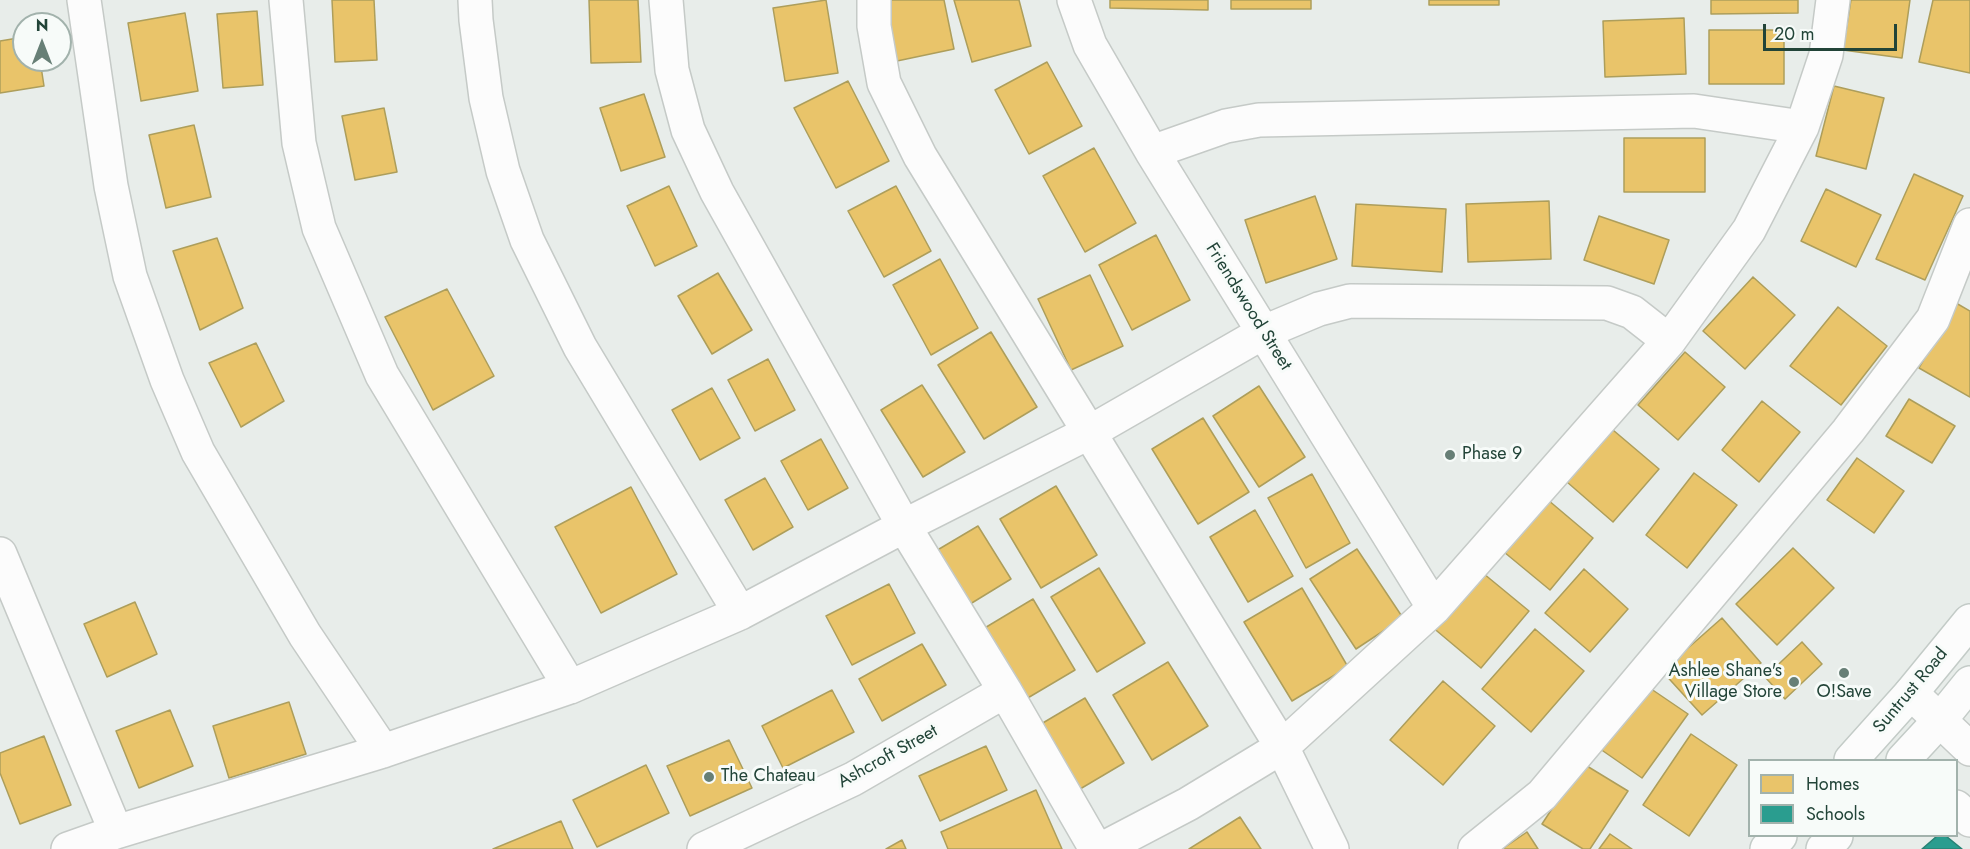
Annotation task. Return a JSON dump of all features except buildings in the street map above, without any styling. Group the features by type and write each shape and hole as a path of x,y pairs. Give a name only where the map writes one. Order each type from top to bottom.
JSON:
{"street":[{"path":"84,0 111,186 130,276 167,380 198,452 305,635 382,752"},
{"path":"286,0 299,143 319,228 382,375 570,687"},
{"path":"476,0 476,20 486,98 503,171 527,240 580,347 740,613"},
{"path":"666,0 672,70 688,130 717,192 904,526 1005,691 1096,849"},
{"path":"874,0 874,26 884,83 920,156 1282,747 1332,849"},
{"name":"Friendswood Street","path":"1074,0 1090,45 1152,152 1434,608"},
{"path":"1102,849 1188,804 1282,747 1434,608 1669,341 1749,230 1802,127 1826,55 1833,0"},
{"path":"1152,152 1226,126 1259,120 1694,111 1802,127"},
{"path":"1474,849 1542,795 1848,431 1933,319 1970,225"},
{"path":"68,849 116,832 382,752 570,687 740,613 904,526 1090,432 1264,332 1319,309 1350,301 1607,303 1632,312 1669,341"},
{"path":"0,554 116,832"},
{"name":"Suntrust Road","path":"1852,759 1911,693 1970,621"},
{"path":"1877,732 1906,759 1970,683"},
{"name":"Ashcroft Street","path":"704,849 853,779 1005,691"},
{"path":"1911,693 1970,749"},
{"path":"1958,809 1970,820"},
{"path":"1767,849 1779,837"},
{"path":"1823,849 1835,837"}],"place":[{"name":"Phase 9","path":"1450,455"},
{"name":"O!Save","path":"1844,673"},
{"name":"Ashlee Shane's Village Store","path":"1794,682"},
{"name":"The Chateau","path":"709,777"}]}
